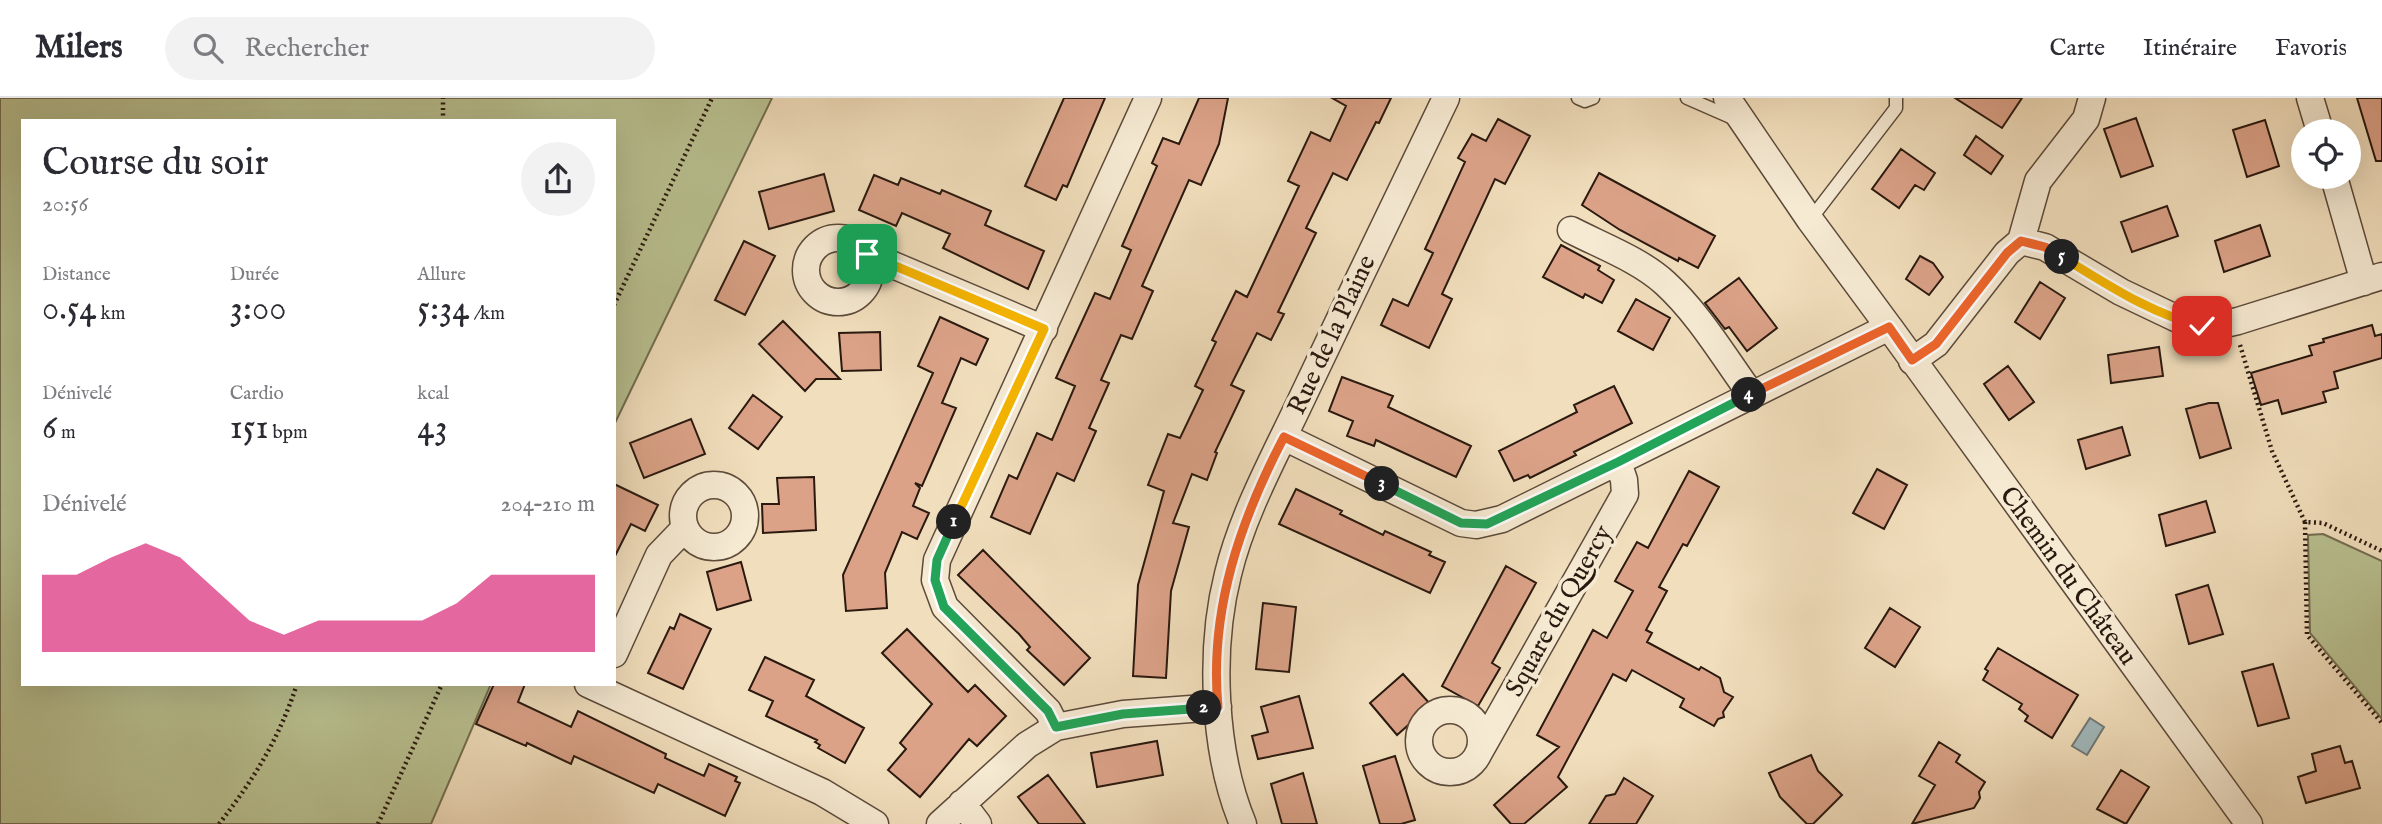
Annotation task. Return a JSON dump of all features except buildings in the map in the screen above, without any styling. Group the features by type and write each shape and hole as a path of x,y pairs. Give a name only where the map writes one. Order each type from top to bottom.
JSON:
{"street":[{"path":"1056,727 1048,711 944,607 935,580 937,560 1148,98"},
{"name":"Rue de la Plaine","path":"1243,824 1227,764 1218,707 1220,612 1228,573 1240,536 1284,437 1446,98"},
{"name":"Chemin du Château","path":"1727,98 1810,220 2249,824"},
{"path":"1912,360 1936,344 2007,253 2021,241 2038,181 2086,119 2092,98"},
{"path":"2310,98 2316,119"},
{"path":"2021,241 2045,247 2121,292 2186,323 2216,326 2373,279 2338,189"},
{"path":"1571,230 1647,270 1664,282 1680,299 1751,394"},
{"path":"867,254 1044,329"},
{"path":"1284,437 1461,523 1476,525 1502,519 1889,327"},
{"name":"Square du Quercy","path":"1478,756 1625,494 1618,462"},
{"path":"616,650 659,555 685,528"},
{"path":"596,686 822,792 874,824"},
{"path":"940,824 970,814 1027,745 1056,727 1123,714 1218,707"}],"lane":[{"path":"1578,98 1585,101 1593,98"},
{"path":"1687,98 1744,123"},
{"path":"1810,220 1896,108 1896,98"}],"path":[{"path":"443,98 443,119"},
{"path":"616,301 712,98"},
{"path":"2237,333 2272,452 2305,522 2307,635 2382,723"},
{"path":"2305,522 2323,523 2382,551"},
{"path":"219,824 253,780 284,722 296,686"},
{"path":"378,824 441,686"}],"green space":[{"path":"0,98 772,98 616,421 616,119 21,119 21,686 490,686 431,824 0,824"},
{"path":"2323,534 2382,561 2382,719 2310,633 2308,535"}],"water":[{"path":"2090,718 2104,727 2087,755 2072,746"}],"route":[{"path":"867,254 1044,329 937,560 935,580 944,607 1048,711 1056,727 1123,714 1218,707 1220,612 1228,573 1240,536 1284,437 1461,523 1487,524 1502,519 1889,327 1912,360 1936,344 2007,253 2021,241 2045,247 2121,292 2186,323 2202,326"}]}
